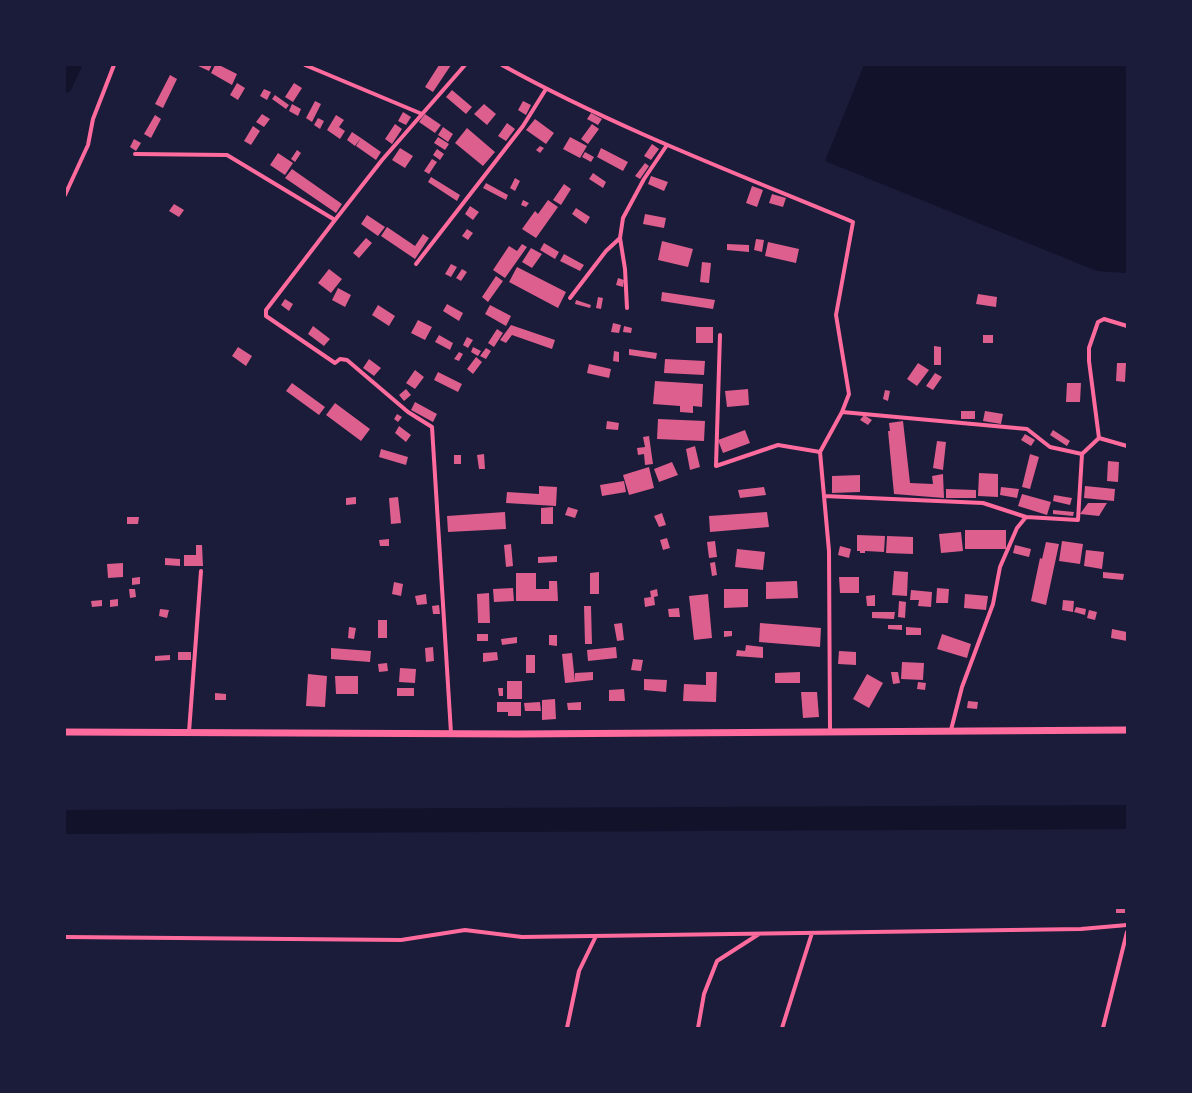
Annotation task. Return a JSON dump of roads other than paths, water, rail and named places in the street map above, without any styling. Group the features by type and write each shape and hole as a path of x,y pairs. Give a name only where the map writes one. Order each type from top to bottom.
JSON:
{"street":[{"path":"65,195 88,144 93,119 114,65"},
{"path":"305,65 422,114"},
{"path":"451,733 432,427 408,412 347,360 340,359 335,363 266,316 266,310 382,160 465,65"},
{"path":"502,65 546,89 667,144 853,222 836,314 849,394 842,412 820,452 829,552 830,730"},
{"path":"416,264 524,126 546,89"},
{"path":"627,308 625,269 620,238 623,218 644,178 667,144"},
{"path":"135,154 228,155 335,220"},
{"path":"570,298 606,251 620,238"},
{"path":"1099,438 1090,377 1089,348 1098,322 1104,319 1127,326"},
{"path":"720,335 716,466 778,444 820,452"},
{"path":"842,412 1027,429 1050,447 1082,454"},
{"path":"1099,438 1127,446"},
{"path":"824,496 983,503 1026,517 1078,520 1082,454 1099,438"},
{"path":"951,730 962,687 993,604 1000,567 1017,528 1026,517"},
{"path":"189,732 201,570"},
{"path":"65,732 451,733 830,730 1127,730"},
{"path":"65,937 401,940 465,930 522,937 1081,929 1127,925"},
{"path":"1103,1028 1127,932"},
{"path":"782,1028 812,933"},
{"path":"698,1028 704,994 717,961 760,934"},
{"path":"567,1028 580,971 596,936"}],"waterway":[{"path":"65,86 75,65"},
{"path":"65,822 1127,817"}]}
